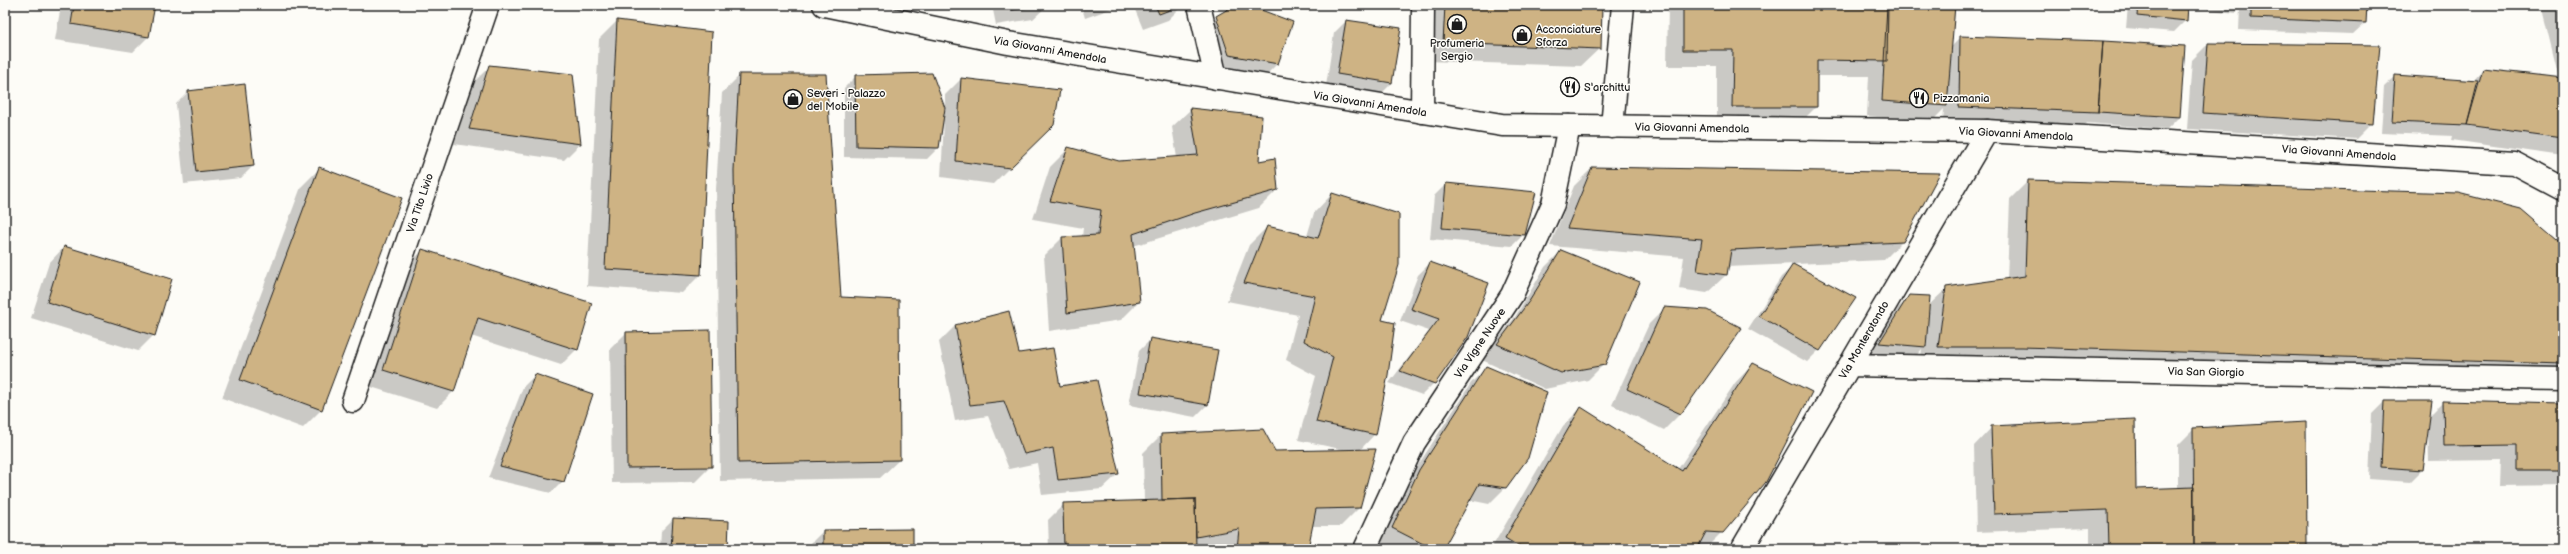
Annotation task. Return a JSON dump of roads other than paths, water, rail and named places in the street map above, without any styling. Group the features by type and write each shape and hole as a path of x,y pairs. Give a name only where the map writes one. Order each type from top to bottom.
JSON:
{"street":[{"name":"Via Tito Livio","path":"353,401 488,5"},
{"name":"Via Giovanni Amendola","path":"824,5 1008,43 1502,125 1987,131 2514,163 2563,189"},
{"path":"1199,5 1216,78"},
{"path":"1422,112 1423,5"},
{"path":"1612,127 1623,5"},
{"name":"Via Vigne Nuove","path":"1365,549 1414,443 1512,295 1553,204 1569,126"},
{"name":"Via Monterotondo","path":"1742,549 1987,131"},
{"name":"Via San Giorgio","path":"1850,365 2563,379"}],"place":[{"name":"Profumeria Sergio","path":"1457,24"},
{"name":"Acconciature Sforza","path":"1522,35"},
{"name":"S'archittu","path":"1570,87"},
{"name":"Pizzamania","path":"1919,98"},
{"name":"Severi - Palazzo del Mobile","path":"793,99"}]}
